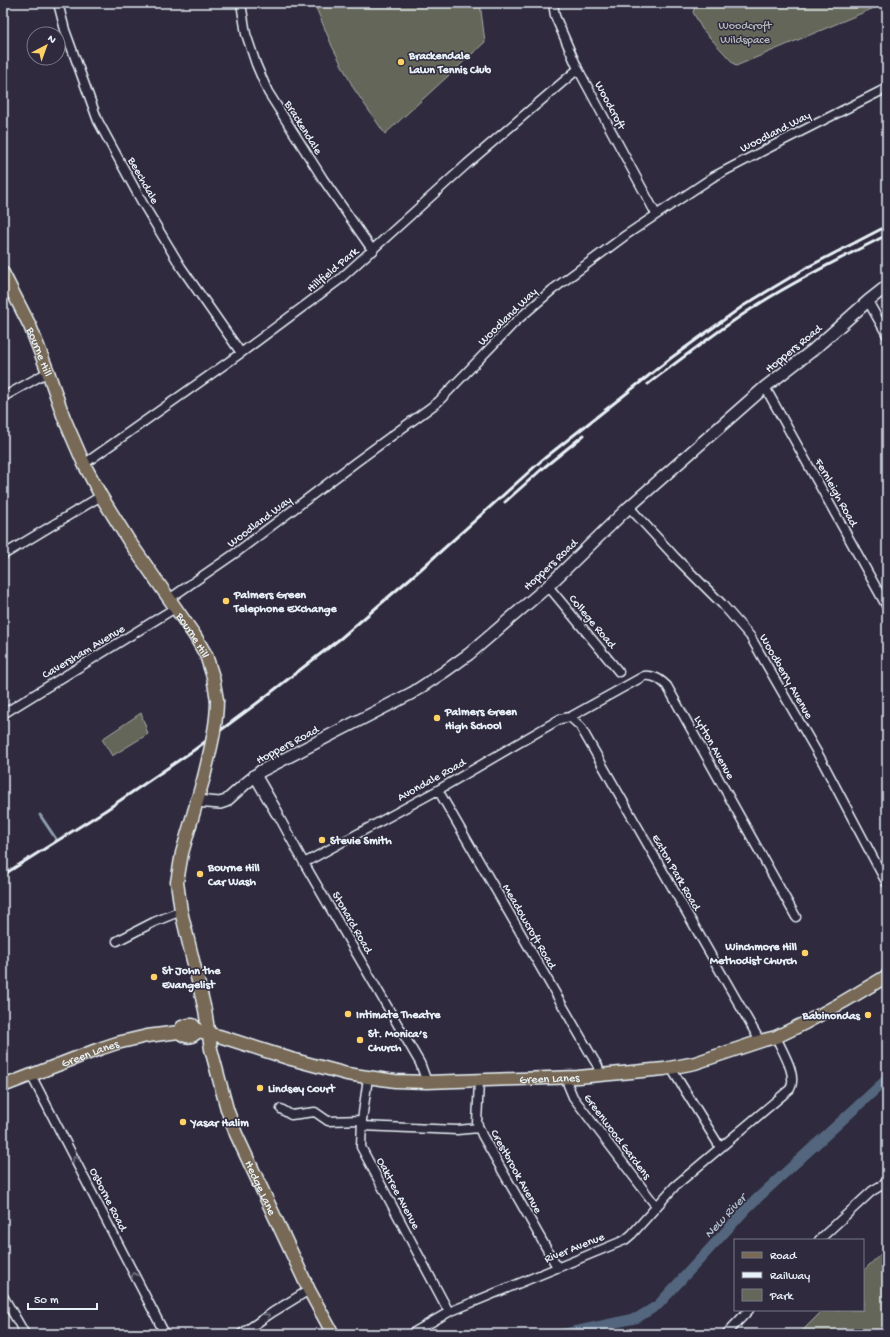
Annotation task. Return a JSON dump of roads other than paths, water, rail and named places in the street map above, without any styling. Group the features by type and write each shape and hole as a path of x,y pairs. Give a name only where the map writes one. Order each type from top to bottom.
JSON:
{"main road":[{"name":"Bourne Hill","path":"3,273 30,326 64,418 84,464 129,541 195,636 206,655 214,677 217,700 217,717 204,777 182,854 177,882 181,911 205,1010 203,1032"},
{"name":"Green Lanes","path":"3,1086 117,1043 147,1036 179,1032 184,1036 190,1037 203,1032 303,1063 347,1074 395,1081 479,1081 567,1077 670,1068 695,1063 776,1037 827,1011 887,976"},
{"name":"Hedge Lane","path":"203,1032 236,1134 309,1290 333,1334"}],"street":[{"name":"Beechdale","path":"58,3 65,30 98,121 142,202 181,267 241,353"},
{"name":"Brackendale","path":"241,3 246,34 256,64 268,92 322,179 373,251"},
{"name":"Woodcroft","path":"553,3 555,16 578,69 656,214"},
{"name":"Hillfield Park","path":"84,464 325,292 373,251 467,164 578,69"},
{"name":"Woodland Way","path":"172,604 237,552 438,402 515,322 541,299 626,235 713,177 887,88"},
{"name":"Hoppers Road","path":"196,801 226,802 255,775 412,693 469,654 548,586 629,507 765,387 813,350 887,286"},
{"path":"868,301 887,335"},
{"path":"3,397 48,372"},
{"name":"Fernleigh Road","path":"765,387 887,607"},
{"path":"3,555 102,496"},
{"name":"Woodberry Avenue","path":"629,507 675,557 722,604 750,636 822,761 887,884"},
{"name":"College Road","path":"548,586 619,672"},
{"name":"Caversham Avenue","path":"3,714 172,604"},
{"name":"Lytton Avenue","path":"570,717 644,676 654,676 662,681 667,686 796,917"},
{"name":"Avondale Road","path":"304,863 438,790 560,718 570,717"},
{"name":"Eaton Park Road","path":"570,717 580,726 760,1041"},
{"name":"Stonard Road","path":"255,775 304,863 420,1063 427,1082"},
{"name":"Meadowcroft Road","path":"438,790 598,1066 600,1075"},
{"path":"117,941 154,922 181,911"},
{"name":"River Avenue","path":"411,1334 449,1312 625,1240 675,1186 786,1093 792,1084 790,1069 776,1037"},
{"path":"670,1068 720,1147"},
{"name":"Osborne Road","path":"31,1075 165,1334"},
{"name":"Greenwood Gardens","path":"567,1077 568,1085 573,1097 656,1206"},
{"name":"Oaktree Avenue","path":"368,1078 362,1123 361,1147 449,1312"},
{"name":"Crestbrook Avenue","path":"479,1081 477,1123 482,1135 557,1267"},
{"path":"281,1109 291,1115 315,1112 328,1121 457,1130 480,1128"},
{"path":"820,1239 872,1191 887,1182"},
{"path":"240,1334 309,1290"},
{"path":"3,1296 25,1334"},
{"path":"727,1333 749,1311"}],"waterway":[{"path":"40,815 56,839"},
{"name":"New River","path":"562,1334 637,1318 658,1305 749,1206 887,1079"}],"railway":[{"path":"3,875 106,810 194,750 256,704 341,638 421,569 541,461 671,358 743,306 806,268 887,226"},
{"path":"648,384 690,352 762,302 808,275 887,235"},
{"path":"505,502 542,469 584,435"}],"place":[{"name":"Brackendale Lawn Tennis Club","path":"401,62"},
{"name":"Palmers Green Telephone Exchange","path":"226,601"},
{"name":"Palmers Green High School","path":"437,718"},
{"name":"Stevie Smith","path":"322,840"},
{"name":"Bourne Hill Car Wash","path":"200,874"},
{"name":"Winchmore Hill Methodist Church","path":"805,953"},
{"name":"St John the Evangelist","path":"154,977"},
{"name":"Intimate Theatre","path":"348,1014"},
{"name":"Babinondas","path":"868,1015"},
{"name":"St. Monica’s Church","path":"360,1040"},
{"name":"Lindsey Court","path":"260,1088"},
{"name":"Yasar Halim","path":"183,1122"}],"park label":[{"name":"Woodcroft Wildspace","path":"745,32"}]}
